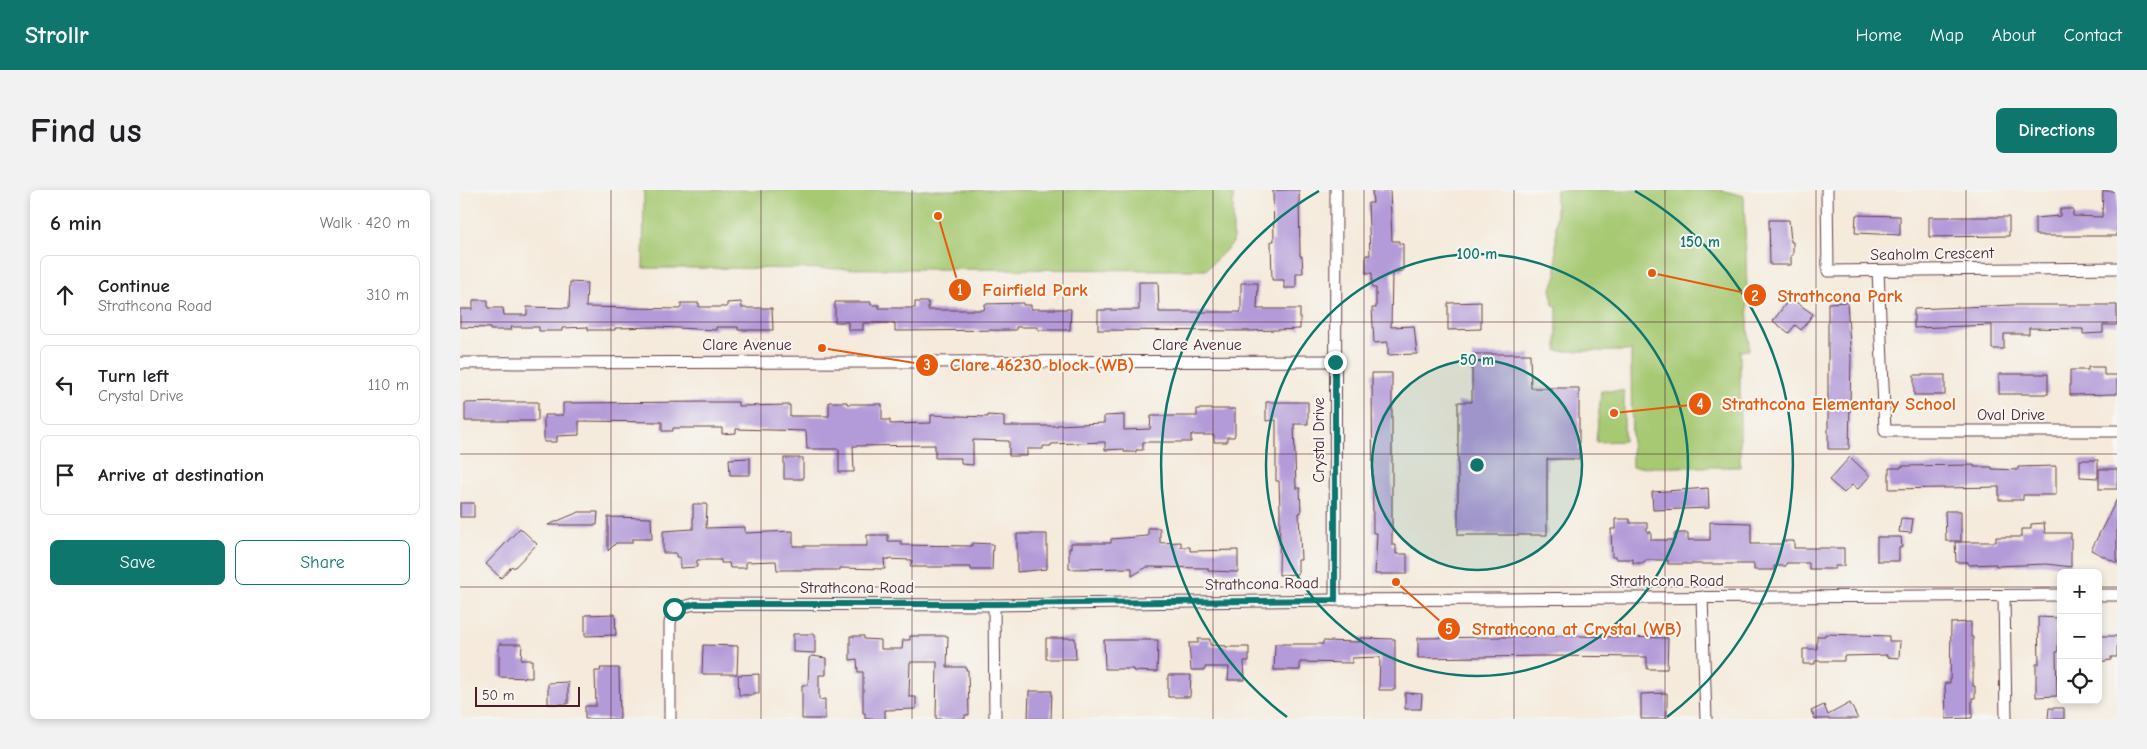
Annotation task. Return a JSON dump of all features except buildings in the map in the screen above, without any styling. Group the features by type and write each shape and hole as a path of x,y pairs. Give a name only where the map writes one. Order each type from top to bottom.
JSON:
{"street":[{"name":"Crystal Drive","path":"1335,600 1336,190"},
{"name":"Seaholm Crescent","path":"1827,190 1828,271 2117,268"},
{"name":"Oval Drive","path":"1878,271 1885,431 2117,431"},
{"name":"Clare Avenue","path":"460,363 1335,362"},
{"name":"Strathcona Road","path":"670,719 670,623 674,609 695,604 994,604 2057,595"},
{"path":"2102,595 2117,595"},
{"path":"2004,596 2006,719"},
{"path":"1702,598 1706,719"},
{"path":"994,604 995,719"}],"green space":[{"path":"644,190 1233,190 1233,243 1206,270 643,268"},
{"path":"1556,190 1721,190 1744,196 1749,350 1740,351 1740,467 1632,467 1631,351 1557,351 1557,306 1553,305 1551,288 1556,278"},
{"path":"1601,391 1624,391 1624,441 1596,442"}],"place":[{"name":"Fairfield Park","path":"938,216"},
{"name":"Strathcona Park","path":"1652,273"},
{"name":"Clare 46230 block (WB)","path":"822,348"},
{"name":"Strathcona Elementary School","path":"1614,413"},
{"name":"Strathcona at Crystal (WB)","path":"1396,582"}],"route":[{"path":"674,609 695,604 994,604 1335,600 1335,362"}]}
